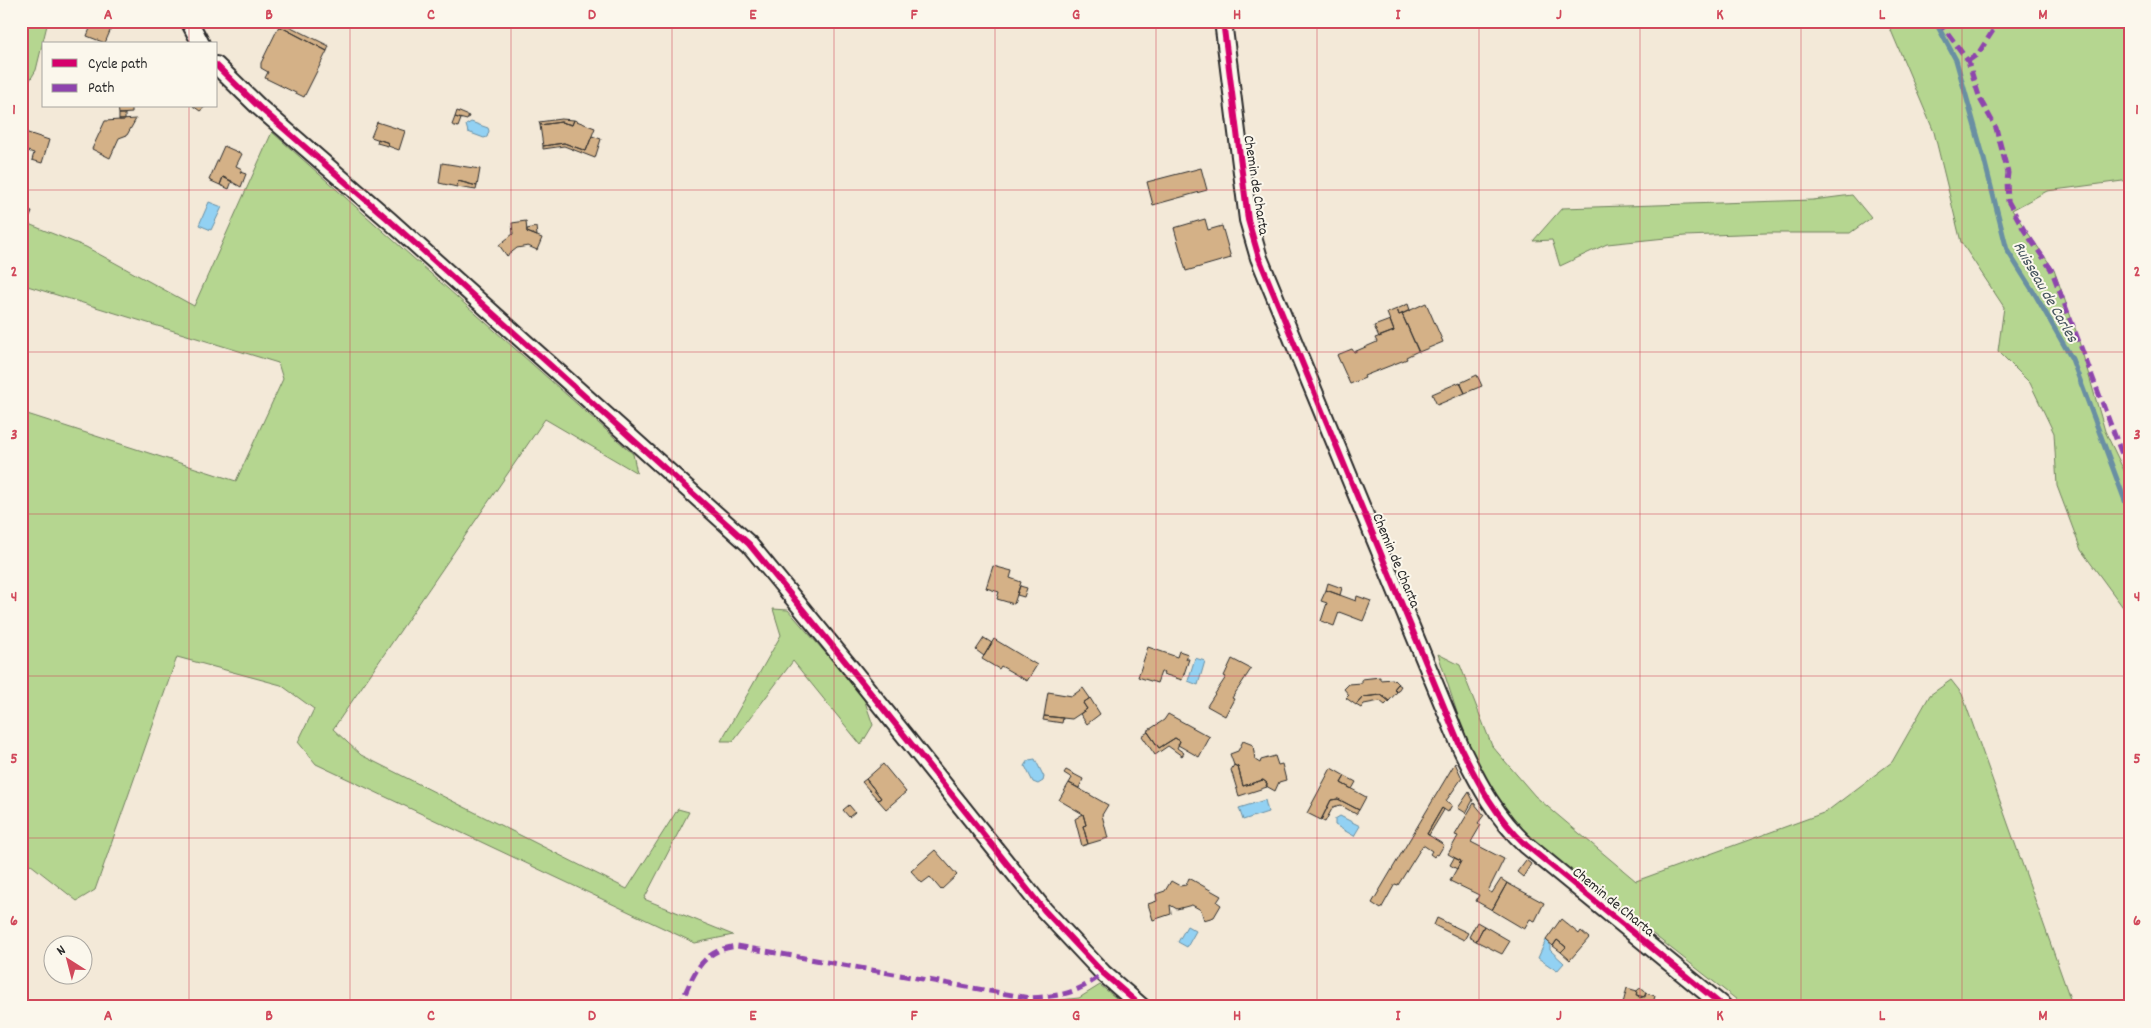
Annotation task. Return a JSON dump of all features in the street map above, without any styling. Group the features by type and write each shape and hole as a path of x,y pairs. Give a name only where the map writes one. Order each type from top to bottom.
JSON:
{"street":[{"path":"190,21 200,42"},
{"name":"Chemin de Charta","path":"1223,21 1248,220 1259,258 1458,740 1477,780 1499,816 1526,845 1724,1007"},
{"path":"218,67 259,107 389,220 749,544 1044,910 1103,973 1142,1007"}],"green space":[{"path":"32,21 48,21 36,70 21,95 21,39 28,23"},
{"path":"1887,21 2130,21 2130,180 2047,191 2012,210 2054,270 2076,331 2105,431 2130,483 2130,634 2125,610 2081,550 2057,486 2054,433 2030,383 1998,351 2004,307 1961,242 1934,132"},
{"path":"272,132 633,454 637,473 545,419 333,729 361,755 627,889 678,809 689,812 644,899 733,935 695,943 316,764 298,742 314,709 281,685 177,657 95,890 77,901 21,857 21,412 236,481 283,379 278,363 21,284 21,221 86,247 194,306"},
{"path":"1852,195 1871,218 1850,233 1766,233 1685,236 1607,244 1560,266 1552,240 1533,241 1562,208 1813,200"},
{"path":"773,609 788,610 863,696 873,725 861,745 793,661 733,741 721,741 781,635"},
{"path":"1438,654 1460,665 1492,746 1535,796 1636,881 1826,812 1892,762 1930,695 1951,680 1962,694 2073,1007 1746,1007 1520,830 1485,783 1464,734"},
{"path":"1100,985 1127,1007 1036,1007 1041,1002 1079,998"}],"water":[{"path":"471,122 488,128 487,137 484,138 468,132 466,125"},
{"path":"209,202 222,207 211,230 199,225"},
{"path":"1195,658 1205,661 1198,685 1188,681"},
{"path":"1035,759 1044,777 1043,781 1038,784 1033,782 1025,766 1029,760"},
{"path":"1265,800 1268,812 1243,820 1239,808"},
{"path":"1340,816 1360,826 1354,836 1335,825 1335,819"},
{"path":"1187,926 1196,931 1187,947 1178,942"},
{"path":"1546,940 1550,944 1550,950 1564,963 1557,971 1538,958"}],"building":[{"path":"93,21 123,21 120,28 113,24 105,42 87,36"},
{"path":"281,22 329,46 327,51 279,26"},
{"path":"279,26 327,51 304,97 265,78 268,72 261,68 261,63"},
{"path":"118,108 132,108 132,113 119,114"},
{"path":"457,111 469,116 467,120 455,117"},
{"path":"119,114 125,114 125,120 119,120"},
{"path":"455,117 461,119 458,127 452,125"},
{"path":"136,119 127,135 119,138 110,158 92,149 105,121"},
{"path":"561,119 574,120 572,125 561,122 540,125 539,122"},
{"path":"574,120 595,128 586,151 564,143 543,146 540,125 561,122 572,125"},
{"path":"377,122 405,131 399,150 388,146 389,143 371,137"},
{"path":"21,129 49,140 42,163 32,160 34,153 21,149"},
{"path":"592,136 601,139 595,158 564,146 543,149 543,146 564,143 586,151"},
{"path":"378,139 389,143 388,146 377,143"},
{"path":"224,146 242,154 236,166 242,169 240,172 246,174 241,187 223,177 220,185 209,180"},
{"path":"442,163 480,169 477,186 458,181 457,187 439,183"},
{"path":"1201,168 1207,190 1153,205 1147,182"},
{"path":"223,177 232,181 229,189 220,185"},
{"path":"458,181 477,186 476,190 457,187"},
{"path":"26,211 32,212 30,217 24,215"},
{"path":"1205,219 1208,230 1222,226 1231,258 1186,271 1174,228"},
{"path":"526,221 527,232 542,238 537,250 528,246 517,248 507,256 499,245 513,234 512,223"},
{"path":"536,227 537,236 527,232 527,229"},
{"path":"1426,303 1443,342 1419,352 1402,314"},
{"path":"1408,304 1410,310 1399,315 1397,309"},
{"path":"1397,309 1399,315 1402,314 1418,351 1406,357 1407,359 1364,376 1365,378 1350,384 1337,355 1352,349 1354,352 1377,342 1375,338 1394,331 1387,313"},
{"path":"1390,320 1394,331 1379,337 1374,326"},
{"path":"1477,375 1482,386 1465,393 1460,383"},
{"path":"1460,382 1465,393 1437,405 1432,394"},
{"path":"993,566 1012,571 1010,578 1021,582 1014,604 997,599 999,592 986,588"},
{"path":"1328,583 1342,588 1340,595 1326,590"},
{"path":"1020,586 1027,588 1024,597 1017,595"},
{"path":"1326,590 1356,601 1357,596 1371,601 1363,621 1339,612 1334,626 1321,621 1327,603 1321,601"},
{"path":"984,638 992,643 984,656 976,650"},
{"path":"994,639 1037,665 1027,681 1001,666 999,669 982,659"},
{"path":"1148,647 1177,657 1179,651 1188,654 1186,659 1189,659 1182,680 1163,674 1164,672 1161,672 1157,683 1138,677"},
{"path":"1232,659 1251,669 1232,698 1234,699 1225,716 1207,706 1226,677 1224,676"},
{"path":"1380,677 1380,680 1393,679 1398,684 1394,689 1397,692 1389,701 1381,695 1363,697 1356,705 1346,698 1349,695 1344,689 1349,684 1362,683 1362,679"},
{"path":"1398,684 1401,686 1397,692 1394,689"},
{"path":"1083,688 1090,698 1083,703 1087,709 1072,719 1044,716 1048,692 1072,696"},
{"path":"1381,695 1389,701 1385,705 1380,701 1364,704 1361,708 1356,705 1363,697"},
{"path":"1090,698 1100,714 1087,724 1080,714 1087,709 1083,703"},
{"path":"1168,714 1210,737 1199,757 1178,745 1180,741 1175,738 1159,748 1147,731 1164,720"},
{"path":"1044,716 1063,718 1062,723 1043,720"},
{"path":"1148,732 1159,748 1175,738 1180,741 1177,748 1184,753 1182,756 1168,746 1155,755 1142,736"},
{"path":"1243,741 1253,745 1255,760 1260,763 1261,760 1275,756 1278,765 1282,764 1286,780 1279,782 1275,791 1266,786 1267,783 1263,780 1243,786 1238,767 1234,765 1230,754 1238,751"},
{"path":"1455,763 1462,778 1446,801 1452,805 1448,812 1442,808 1427,834 1444,845 1438,855 1436,854 1434,857 1430,854 1432,851 1423,845 1398,885 1395,884 1381,909 1372,903"},
{"path":"883,764 906,792 886,809 878,800 881,798 866,779"},
{"path":"1234,765 1238,767 1243,786 1263,780 1267,783 1267,787 1239,796 1231,770"},
{"path":"1331,768 1345,776 1341,783 1366,797 1359,810 1338,799 1331,800 1321,820 1307,813"},
{"path":"1066,770 1083,779 1079,788 1069,783 1072,778 1064,773"},
{"path":"1345,776 1356,782 1352,789 1341,783"},
{"path":"866,779 881,798 878,800 862,782"},
{"path":"1069,783 1108,805 1102,815 1108,838 1088,844 1083,826 1086,825 1083,814 1059,800"},
{"path":"1469,792 1473,800 1466,813 1458,808"},
{"path":"1338,799 1359,810 1356,814 1340,805 1333,807 1325,822 1321,820 1331,800"},
{"path":"1474,803 1484,815 1478,823 1481,825 1471,842 1504,859 1488,891 1492,893 1501,879 1507,883 1492,910 1476,901 1479,895 1450,881 1461,861 1448,854 1458,836 1455,835"},
{"path":"849,805 855,812 849,817 843,810"},
{"path":"1442,808 1444,810 1429,835 1427,834"},
{"path":"1083,814 1086,825 1083,826 1088,844 1082,846 1075,819"},
{"path":"935,850 957,875 941,890 930,877 922,883 911,871"},
{"path":"1454,858 1461,861 1457,869 1450,865"},
{"path":"1526,860 1531,864 1523,877 1517,872"},
{"path":"1189,878 1221,896 1217,902 1221,905 1214,917 1204,920 1201,910 1192,905 1177,909 1170,905 1171,914 1153,920 1148,904 1157,901 1156,894 1165,891 1171,881 1180,886 1186,885"},
{"path":"1507,883 1544,903 1535,921 1530,919 1524,929 1492,910"},
{"path":"1437,918 1468,933 1464,940 1434,925"},
{"path":"1561,919 1579,934 1581,931 1589,938 1570,960 1561,952 1566,947 1557,940 1553,946 1546,940"},
{"path":"1477,922 1484,926 1476,941 1469,937"},
{"path":"1484,926 1510,941 1502,954 1476,941"},
{"path":"1557,940 1566,947 1561,952 1553,946"},
{"path":"1627,988 1637,991 1636,995 1645,997 1646,993 1655,996 1652,1007 1622,1007"},
{"path":"1641,989 1645,993 1641,997 1637,993"}],"waterway":[{"name":"Ruisseau de Carles","path":"1935,21 1956,60 2007,250 2072,359 2130,514"}],"marked path":[{"path":"1939,21 1968,61 1980,99 1996,128 2008,173 2008,201 2024,230 2051,269 2130,475"},
{"path":"1968,61 1978,54 1999,21"},
{"path":"679,1007 694,975 705,959 714,953 737,946 1029,998 1059,995 1077,990 1103,973"}],"cycle path":[{"path":"1223,21 1248,220 1259,258 1468,762 1497,812 1526,845 1724,1007"},
{"path":"218,67 259,107 389,220 749,544 1044,910 1103,973 1142,1007"}]}
